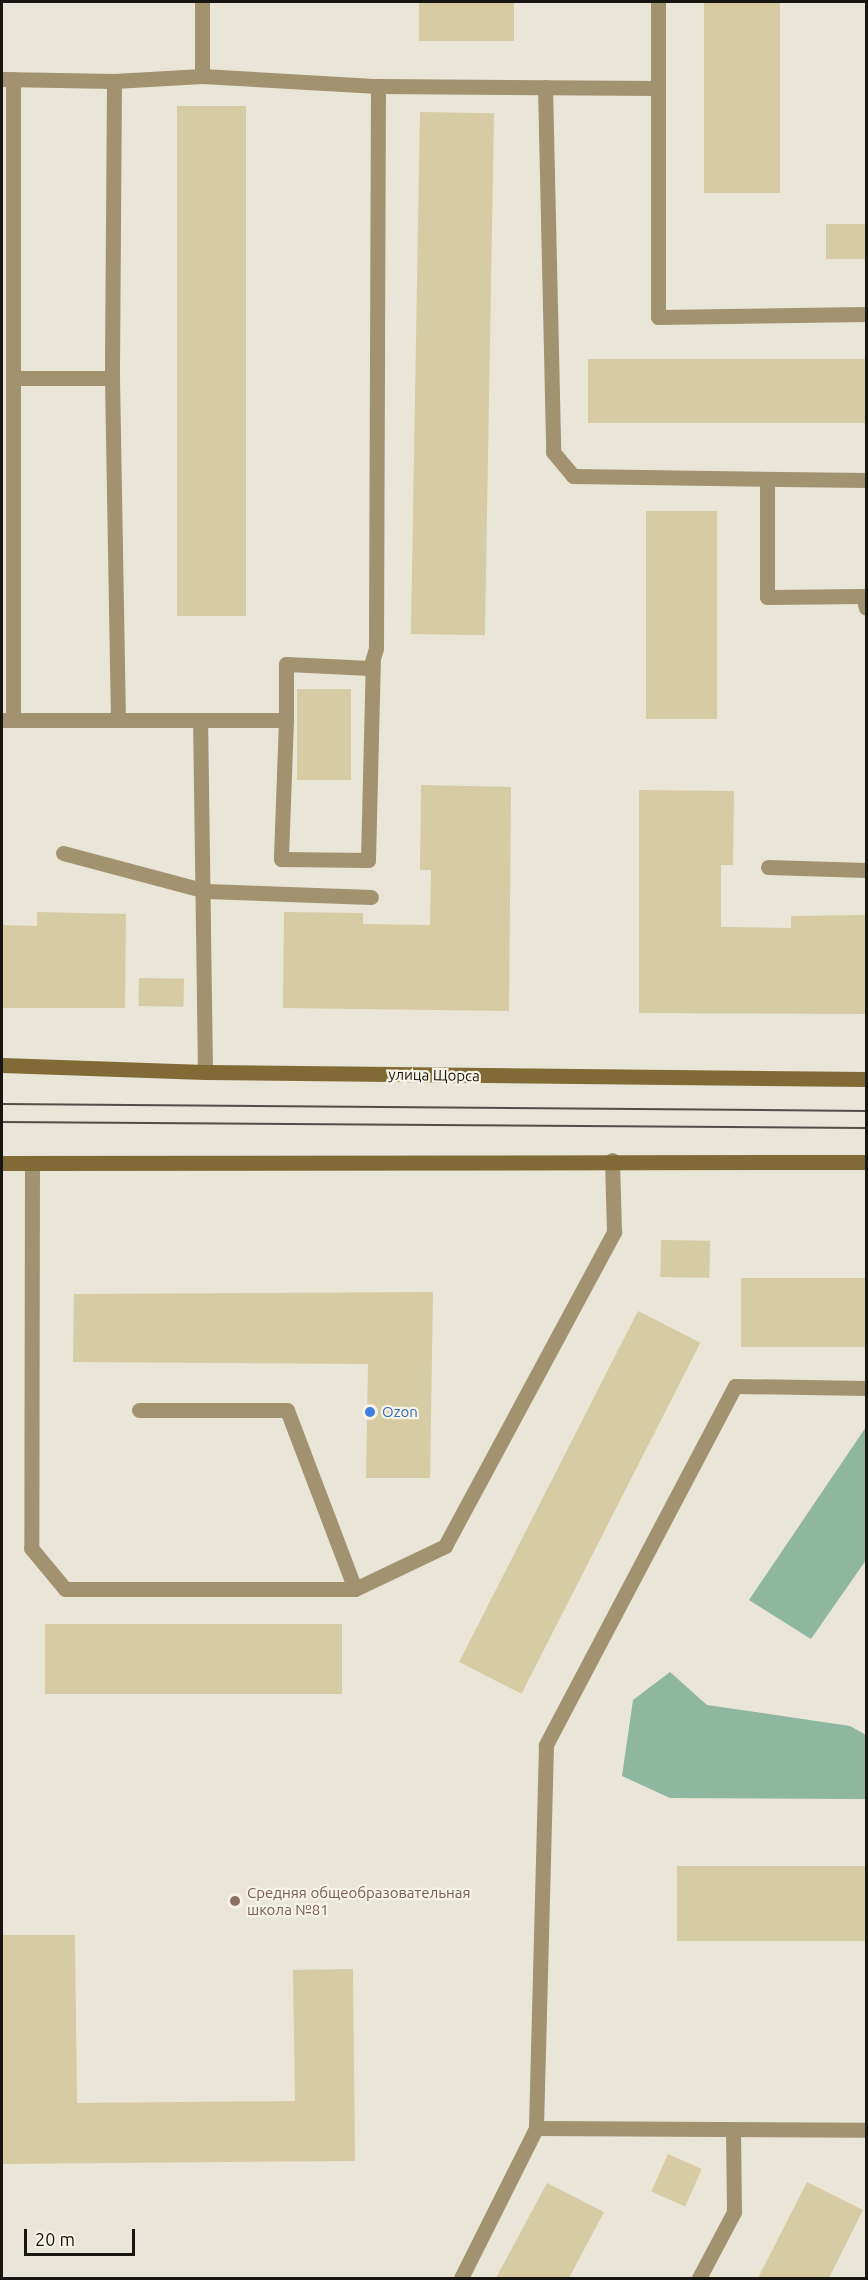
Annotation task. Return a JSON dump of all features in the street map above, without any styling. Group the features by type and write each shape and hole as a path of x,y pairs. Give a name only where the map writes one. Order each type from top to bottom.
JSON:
{"main road":[{"name":"улица Щорса","path":"2,1065 206,1072 867,1079"},
{"path":"2,1163 867,1161"}],"lane":[{"path":"202,2 202,76"},
{"path":"658,2 658,317 867,314"},
{"path":"286,720 7,720 15,378 8,79 114,81 202,76 378,86 658,88"},
{"path":"114,81 112,378 118,720"},
{"path":"370,668 286,664 281,860 368,860 370,668 376,648 378,86"},
{"path":"545,87 552,452 573,476 867,480"},
{"path":"15,378 112,378"},
{"path":"767,480 767,597 863,596 867,608"},
{"path":"200,720 206,891 206,1072"},
{"path":"63,853 206,891 371,897"},
{"path":"768,867 867,870"},
{"path":"32,1163 31,1548 65,1589 355,1589 446,1546 614,1233 612,1160"},
{"path":"461,2278 536,2128 546,1745 735,1386 867,1388"},
{"path":"139,1410 287,1410 355,1589"},
{"path":"536,2128 733,2132 867,2130"},
{"path":"699,2278 734,2212 733,2132"}],"green space":[{"path":"866,1427 866,1560 811,1639 749,1600"},
{"path":"670,1672 707,1705 850,1726 866,1735 866,1799 670,1798 622,1776 633,1700"}],"building":[{"path":"419,2 514,2 514,41 419,41"},
{"path":"704,2 780,2 780,193 704,193"},
{"path":"177,106 246,106 246,616 177,616"},
{"path":"420,112 494,113 485,635 411,634"},
{"path":"826,224 866,224 866,259 826,259"},
{"path":"588,359 866,359 866,423 588,423"},
{"path":"646,511 717,511 717,719 646,719"},
{"path":"297,689 351,689 351,780 297,780"},
{"path":"421,785 511,787 509,1011 283,1008 284,912 363,913 363,924 430,925 431,870 420,870"},
{"path":"639,790 734,791 733,865 721,865 721,927 791,928 791,916 866,915 866,1014 639,1013"},
{"path":"37,912 126,914 125,1008 2,1008 2,925 37,926"},
{"path":"139,978 184,979 184,1007 139,1006"},
{"path":"661,1240 710,1241 709,1278 660,1277"},
{"path":"741,1278 866,1278 866,1347 741,1347"},
{"path":"433,1292 430,1478 366,1478 368,1364 73,1362 74,1294"},
{"path":"638,1311 700,1343 521,1694 459,1662"},
{"path":"45,1624 342,1624 342,1694 45,1694"},
{"path":"677,1866 866,1866 866,1941 677,1941"},
{"path":"2,1935 75,1935 77,2103 295,2101 293,1970 353,1969 355,2161 2,2164"},
{"path":"668,2154 702,2169 685,2207 651,2191"},
{"path":"807,2182 863,2210 829,2278 758,2278"},
{"path":"547,2183 604,2212 569,2278 496,2278"}],"tram line":[{"path":"2,1104 866,1111"},
{"path":"2,1122 866,1128"}],"place":[{"name":"Ozon","path":"370,1412"},
{"name":"Средняя общеобразовательная школа №81","path":"235,1901"}]}
